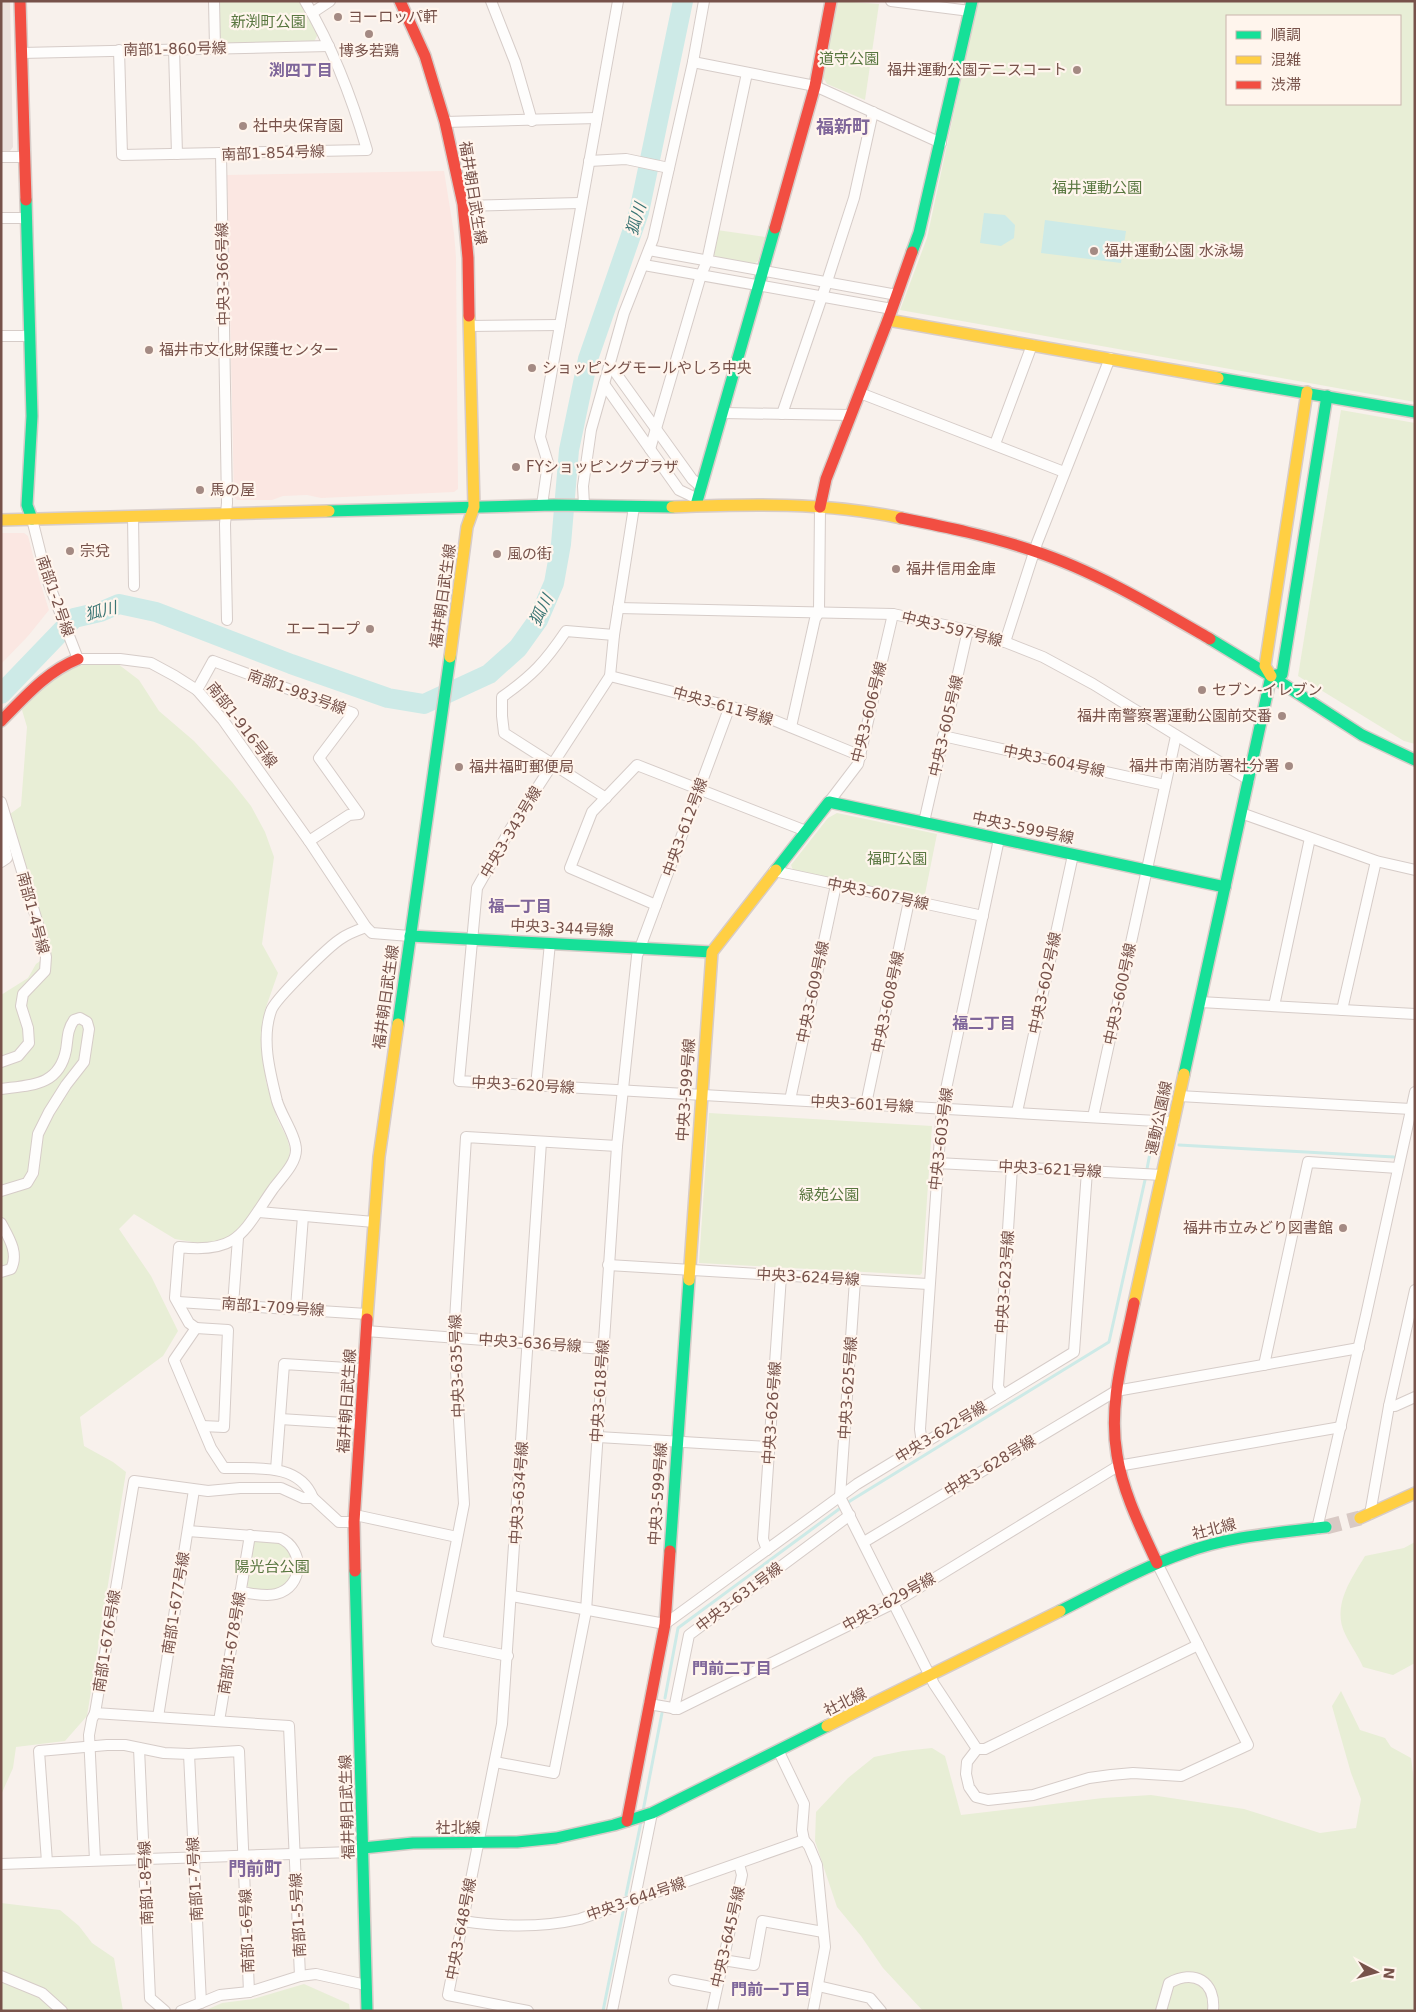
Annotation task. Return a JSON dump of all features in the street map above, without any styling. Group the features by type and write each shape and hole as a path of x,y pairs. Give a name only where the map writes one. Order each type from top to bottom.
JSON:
{"street":[{"path":"20,1 32,416 27,506 32,519"},
{"path":"214,1 215,47"},
{"name":"南部1-854号線","path":"119,50 122,155 367,150 348,88 329,46 305,1"},
{"path":"312,13 330,1"},
{"name":"福井朝日武生線","path":"367,2011 355,1518 367,1314 379,1157 443,711 467,527 474,507 468,258 463,206 446,122 424,56 400,1"},
{"path":"492,1 515,62 532,121"},
{"path":"542,505 548,463 540,438 580,203 618,1"},
{"path":"582,505 585,462 591,430 624,313 649,250 704,1"},
{"path":"697,502 815,86 831,1"},
{"path":"791,727 815,619 819,612 820,507 826,479 890,314 919,233 971,6 891,1"},
{"name":"南部1-860号線","path":"21,53 215,47 329,46"},
{"path":"174,49 176,154"},
{"path":"692,62 815,86 941,143"},
{"path":"650,449 701,275 707,261 747,73"},
{"path":"782,414 854,198 873,112"},
{"path":"446,122 597,118"},
{"name":"中央3-366号線","path":"221,154 227,620"},
{"path":"1,157 24,157"},
{"path":"588,161 634,160 667,167"},
{"path":"463,206 580,203"},
{"path":"1,218 25,218"},
{"path":"649,250 897,295"},
{"path":"644,265 822,297 1032,345 1415,412"},
{"path":"470,326 560,325"},
{"path":"1,336 29,336"},
{"path":"996,444 1032,345"},
{"path":"1004,642 1064,472 1110,358"},
{"path":"610,365 692,479 701,487"},
{"path":"604,384 679,490 697,502"},
{"path":"1271,676 1265,666 1307,392"},
{"path":"860,393 996,444 1064,472"},
{"path":"1271,676 1282,674 1327,396"},
{"path":"722,413 851,415"},
{"path":"1,520 542,505 634,507 697,502 820,507 879,513 970,532 1035,550 1105,581 1164,612 1271,676 1362,735 1415,760"},
{"name":"中央3-343号線","path":"473,939 477,888 511,828 610,676 614,634 634,507"},
{"path":"133,516 134,586"},
{"name":"南部1-2号線","path":"32,519 46,579 78,659"},
{"name":"中央3-597号線","path":"618,608 893,614 968,630 1043,658 1094,684 1248,780"},
{"name":"中央3-606号線","path":"829,802 858,764 861,756 893,614"},
{"name":"中央3-605号線","path":"924,822 968,630"},
{"path":"606,798 504,733 502,696 527,680 546,660 566,631 614,634"},
{"name":"南部1-916号線","path":"1,721 49,673 63,664 78,659 120,659 151,663 175,676 197,690 223,720 309,841 366,927"},
{"name":"南部1-983号線","path":"197,690 213,661 352,713 319,758 359,814 350,814 309,841"},
{"name":"中央3-611号線","path":"610,676 756,713 861,756"},
{"name":"運動公園線","path":"1157,1564 1131,1506 1118,1466 1115,1417 1116,1391 1271,676"},
{"name":"中央3-612号線","path":"640,947 730,706"},
{"name":"中央3-604号線","path":"943,736 1165,785"},
{"name":"中央3-600号線","path":"1093,1117 1176,736"},
{"path":"656,905 570,868 592,812 637,764 806,831"},
{"path":"712,952 829,802"},
{"name":"中央3-599号線","path":"829,802 1225,887"},
{"path":"1,862 7,858 3,839 2,804"},
{"name":"南部1-4号線","path":"1,1062 18,1056 29,1043 28,1028 22,1006 23,994 44,972 46,957 41,934 2,804"},
{"path":"1241,813 1376,862 1415,870"},
{"path":"1274,1006 1310,838"},
{"name":"中央3-603号線","path":"922,1444 920,1429 928,1284 942,1108 1000,839"},
{"name":"中央3-602号線","path":"1017,1112 1073,855"},
{"path":"1342,1010 1376,862"},
{"name":"中央3-607号線","path":"774,871 983,916"},
{"name":"中央3-609号線","path":"790,1100 836,885"},
{"name":"中央3-608号線","path":"866,1104 909,901"},
{"path":"202,1426 224,1427 228,1330 196,1328 189,1323 176,1298 179,1247 203,1249 227,1244 238,1238 259,1212 289,1166 296,1150 279,1110 272,1080 267,1048 268,1027 272,1008 327,949 343,937 366,927 372,933 410,936"},
{"name":"中央3-344号線","path":"410,936 712,952"},
{"name":"中央3-620号線","path":"473,939 459,1081 700,1094"},
{"path":"536,1086 550,943"},
{"name":"中央3-618号線","path":"495,1762 554,1773 586,1611 617,1146 636,956 640,947"},
{"name":"中央3-599号線","path":"641,1817 649,1704 665,1624 700,1094 712,952"},
{"path":"1200,1002 1415,1014"},
{"path":"1,1089 38,1084 57,1072 64,1062 68,1028 74,1020 80,1018 87,1022 89,1029 84,1062 58,1096 38,1134 33,1173 27,1182 1,1191"},
{"path":"1322,1528 1341,1427 1415,1092"},
{"name":"中央3-601号線","path":"700,1094 1174,1122"},
{"path":"1180,1096 1411,1109"},
{"name":"中央3-635号線","path":"508,1656 437,1641 464,1504 454,1337 466,1137 617,1146"},
{"name":"中央3-634号線","path":"479,1843 502,1724 541,1142"},
{"path":"1264,1365 1308,1162 1398,1168"},
{"name":"中央3-621号線","path":"937,1163 1162,1175"},
{"name":"中央3-623号線","path":"1003,1395 998,1387 1012,1167"},
{"name":"中央3-622号線","path":"665,1624 767,1550 845,1506 922,1444 1074,1352 1087,1171"},
{"path":"259,1212 374,1222"},
{"path":"296,1308 303,1216"},
{"path":"1,1223 12,1243 16,1260 11,1269 1,1272"},
{"path":"233,1305 238,1238"},
{"name":"中央3-624号線","path":"608,1266 928,1284"},
{"name":"中央3-626号線","path":"767,1550 763,1539 781,1276"},
{"name":"中央3-625号線","path":"845,1506 855,1280"},
{"path":"1365,1516 1415,1290"},
{"name":"南部1-709号線","path":"178,1302 367,1314"},
{"path":"196,1328 174,1360 211,1448 224,1468 276,1470 294,1476 309,1487 313,1498"},
{"name":"中央3-636号線","path":"366,1331 603,1348"},
{"path":"1116,1391 1359,1348"},
{"path":"276,1470 284,1364 364,1369"},
{"name":"中央3-628号線","path":"864,1542 1116,1391"},
{"path":"1389,1406 1394,1406 1415,1397"},
{"path":"280,1419 360,1424"},
{"path":"1118,1466 1341,1427"},
{"path":"598,1437 769,1447"},
{"name":"中央3-629号線","path":"674,1709 678,1709 894,1603 1118,1466"},
{"name":"南部1-676号線","path":"295,1854 289,1726 95,1713 134,1480 208,1491 248,1487 280,1488 303,1498 313,1498 339,1522 355,1518 457,1537"},
{"name":"南部1-677号線","path":"158,1717 194,1490"},
{"path":"1365,1516 1415,1493"},
{"path":"845,1506 931,1677 977,1749"},
{"name":"中央3-631号線","path":"674,1709 689,1635 845,1506"},
{"name":"社北線","path":"363,1848 386,1844 521,1842 579,1834 641,1817 779,1752 1157,1564 1185,1552 1228,1540 1322,1528"},
{"path":"188,1531 250,1535 280,1538 288,1541 297,1556 298,1569 293,1584 275,1595 240,1592"},
{"name":"南部1-678号線","path":"219,1721 250,1535"},
{"path":"977,1749 967,1762 966,1774 969,1787 976,1796 988,1800 1033,1794 1088,1778 1111,1775 1133,1773 1181,1776 1248,1745 1157,1564"},
{"path":"512,1596 665,1624"},
{"path":"977,1749 985,1749 1198,1645"},
{"path":"649,1704 674,1709"},
{"path":"95,1713 89,1735 95,1860"},
{"path":"47,1862 39,1750 125,1745 164,1753 188,1754"},
{"name":"南部1-8号線","path":"140,1748 150,1998 165,2011"},
{"name":"南部1-6号線","path":"188,1754 239,1751 249,1992"},
{"path":"779,1752 804,1804 802,1830 804,1840 809,1846 817,1865 825,1947 813,2011"},
{"name":"南部1-7号線","path":"188,1754 201,2003"},
{"path":"612,2011 632,1911 636,1900 641,1817"},
{"name":"中央3-644号線","path":"463,1921 505,1926 558,1924 580,1919 804,1840"},
{"name":"中央3-648号線","path":"479,1843 448,1995 528,2011"},
{"path":"1,1864 352,1852 363,1848"},
{"name":"南部1-5号線","path":"295,1854 300,1976"},
{"name":"中央3-645号線","path":"712,2011 742,1875 738,1864"},
{"path":"722,1960 754,1965 762,1921 823,1932"},
{"path":"181,2011 220,1995 249,1992 300,1976 316,1974 366,1985"},
{"path":"1,1976 42,1993 62,2011"},
{"path":"1161,2011 1169,1983 1186,1977 1204,1982 1209,1988 1213,1994 1212,2011"},
{"path":"674,1980 716,1988"},
{"path":"818,1986 870,1998 881,2011"}],"shaded area":[{"path":"1,1 10,1 13,147 10,151 1,151"},
{"path":"444,171 456,257 458,489 454,492 321,498 307,495 283,496 272,500 237,500 234,497 227,175"},
{"path":"1,533 24,533 28,536 49,610 28,636 1,664"}],"green space":[{"name":"新渕町公園","path":"219,1 299,1 318,34 314,42 224,43 219,40"},
{"name":"福井運動公園","path":"978,1 1415,1 1415,402 900,310 927,238"},
{"name":"道守公園","path":"837,2 879,4 865,100 827,84 823,77"},
{"path":"717,230 765,237 758,261 752,265 716,258 712,252"},
{"path":"1341,410 1415,423 1415,744 1404,741 1298,676"},
{"path":"87,664 118,664 139,680 159,711 194,741 232,782 251,806 265,832 274,857 262,944 278,973 265,1010 263,1050 266,1082 277,1118 290,1149 289,1159 256,1207 237,1231 226,1239 204,1244 175,1239 134,1214 119,1229 151,1276 178,1331 163,1356 80,1417 84,1446 113,1462 126,1472 87,1716 65,1741 16,1747 13,1768 1,1795 1,995 28,978 36,964 51,953 10,814 21,806 27,727 22,710 59,676"},
{"name":"福町公園","path":"837,813 937,834 924,899 793,870 791,865 828,818"},
{"name":"緑苑公園","path":"709,1113 932,1126 922,1273 920,1275 699,1263"},
{"name":"陽光台公園","path":"258,1539 281,1543 292,1554 293,1569 291,1576 281,1588 273,1591 264,1591 250,1589 247,1585 254,1542"},
{"path":"1415,1542 1415,1663 1393,1675 1363,1667 1343,1629 1341,1609 1346,1591 1365,1556 1404,1548"},
{"path":"1341,1691 1360,1730 1385,1738 1391,1747 1411,1758 1415,1788 1415,2011 923,2011 883,1968 861,1936 837,1907 815,1841 816,1812 848,1778 874,1757 903,1751 932,1748 945,1756 961,1815 1103,1798 1151,1795 1244,1809 1320,1833 1356,1828 1361,1799 1351,1773 1332,1706"},
{"path":"1,1903 60,1910 79,1926 92,1943 114,1958 123,2011 1,2011"},
{"path":"304,1984 349,2004 350,2011 204,2011 222,2003 253,1999"}],"water":[{"path":"984,213 1005,215 1015,225 1014,238 1001,246 980,243"},
{"path":"1045,220 1126,231 1121,263 1041,253"}],"waterway":[{"name":"狐川","path":"1,694 74,618 100,612 119,604 156,612 291,664 388,698 424,704 489,674 518,648 538,620 554,583 561,544 569,450 588,359 639,212 683,1"},
{"path":"1147,1169 1152,1142 1159,1143"},
{"path":"1179,1145 1394,1157"},
{"path":"665,1698 678,1628 850,1501 1109,1342 1145,1180"},
{"path":"643,1811 662,1713"},
{"path":"626,1895 641,1822"},
{"path":"603,2011 623,1912"}],"tunnel":[{"path":"1326,1527 1360,1518"}],"traffic: fast":[{"path":"912,252 919,233 972,1"},
{"path":"26,200 32,416 27,505 32,519"},
{"path":"696,505 775,228"},
{"path":"1218,378 1415,412"},
{"path":"1271,676 1282,674 1327,396"},
{"path":"329,511 554,505 672,507"},
{"path":"1210,639 1362,735 1415,760"},
{"path":"398,1024 450,657"},
{"path":"1184,1074 1271,676"},
{"path":"776,870 829,802 1225,887"},
{"path":"410,936 712,952"},
{"path":"670,1551 689,1280"},
{"path":"1060,1611 1136,1573 1201,1547 1254,1536 1326,1527"},
{"path":"355,1571 367,2011"},
{"path":"363,1848 413,1843 517,1842 556,1838 614,1825 652,1813 827,1726"}],"traffic: slow":[{"path":"450,657 467,527 474,507 469,316"},
{"path":"888,320 1218,378"},
{"path":"1271,676 1265,666 1307,392"},
{"path":"672,507 787,505 844,509 901,518"},
{"path":"1,520 329,511"},
{"path":"689,1280 712,952 776,870"},
{"path":"367,1319 379,1157 398,1024"},
{"path":"1134,1303 1184,1074"},
{"path":"1360,1518 1415,1493"},
{"path":"827,1726 1060,1611"}],"traffic: jam":[{"path":"20,1 26,200"},
{"path":"400,1 425,56 445,122 463,204 468,258 469,316"},
{"path":"775,228 815,86 831,1"},
{"path":"820,507 826,479 888,320 912,252"},
{"path":"901,518 984,536 1057,559 1124,590 1210,639"},
{"path":"1,721 27,694 46,678 66,664 78,659"},
{"path":"1134,1303 1118,1379 1114,1417 1115,1436 1117,1455 1124,1483 1133,1510 1157,1563"},
{"path":"355,1571 354,1522 367,1319"},
{"path":"627,1821 665,1624 670,1551"}],"place":[{"name":"ヨーロッパ軒","path":"338,17"},
{"name":"博多若鶏","path":"369,34"},
{"name":"福井運動公園テニスコート","path":"1077,70"},
{"name":"社中央保育園","path":"243,126"},
{"name":"福井運動公園 水泳場","path":"1094,251"},
{"name":"福井市文化財保護センター","path":"149,350"},
{"name":"ショッピングモールやしろ中央","path":"532,368"},
{"name":"FYショッピングプラザ","path":"516,467"},
{"name":"馬の屋","path":"200,490"},
{"name":"宗兌","path":"70,551"},
{"name":"風の街","path":"497,554"},
{"name":"福井信用金庫","path":"896,569"},
{"name":"エーコープ","path":"370,629"},
{"name":"セブン-イレブン","path":"1202,690"},
{"name":"福井南警察署運動公園前交番","path":"1282,716"},
{"name":"福井市南消防署社分署","path":"1289,766"},
{"name":"福井福町郵便局","path":"459,767"},
{"name":"福井市立みどり図書館","path":"1343,1228"}],"district":[{"name":"渕四丁目","path":"301,70"},
{"name":"福新町","path":"843,126"},
{"name":"福一丁目","path":"520,906"},
{"name":"福二丁目","path":"984,1023"},
{"name":"門前二丁目","path":"732,1668"},
{"name":"門前町","path":"255,1868"},
{"name":"門前一丁目","path":"771,1989"}]}
